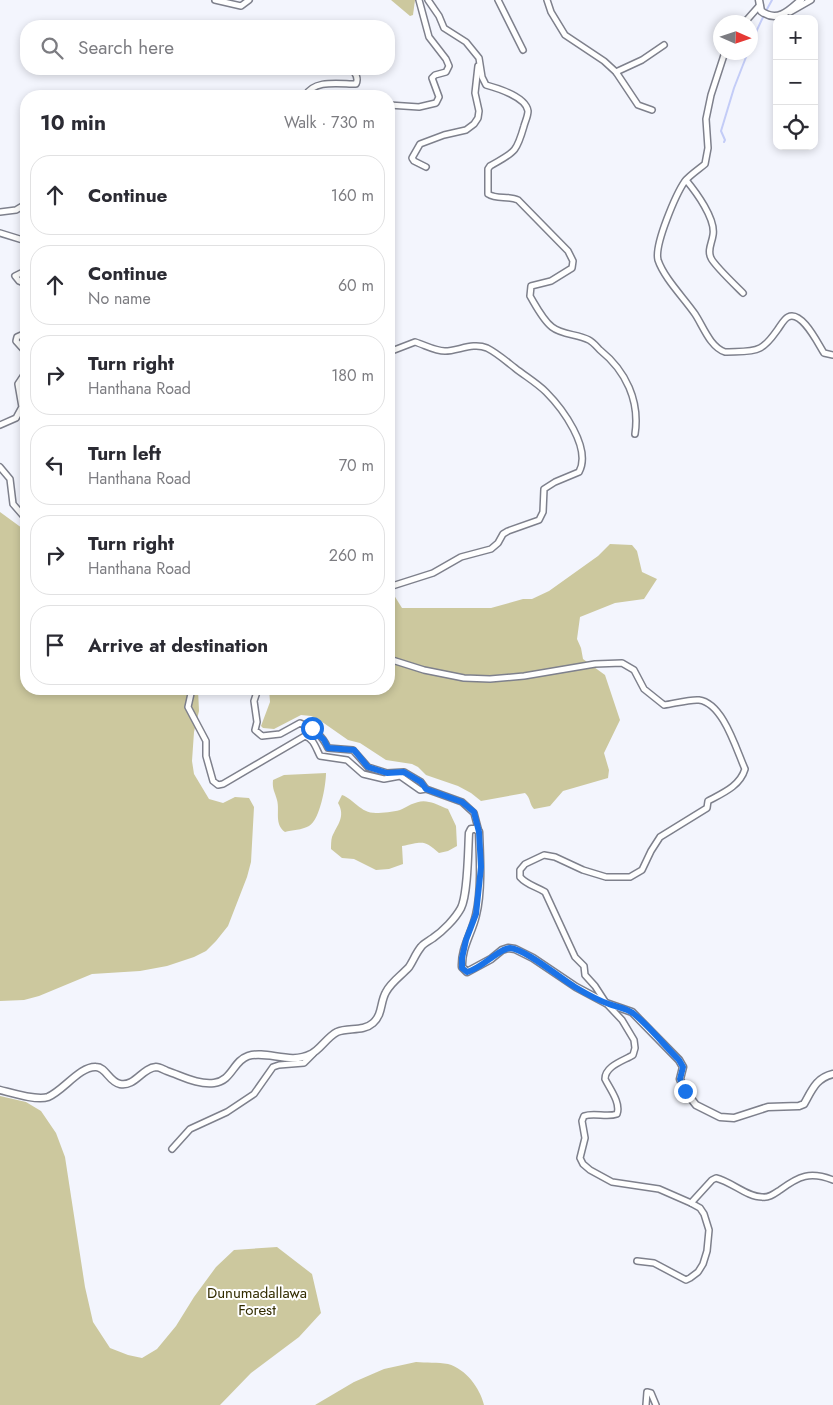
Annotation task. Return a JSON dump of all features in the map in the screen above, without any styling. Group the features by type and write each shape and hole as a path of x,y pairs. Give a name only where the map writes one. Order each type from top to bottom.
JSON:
{"street":[{"path":"216,0 241,6 249,0"},
{"path":"395,106 419,107 436,103 439,97 432,78 435,75 446,72 449,66 446,59 429,37 419,0"},
{"path":"428,0 440,16 444,28 466,42 479,58 482,77 486,85 508,92 526,106 528,112 518,146 512,153 488,169 488,194 493,197 511,196 518,200 568,250 573,261 572,268 551,281 531,286 530,296 551,326 558,331 588,340 610,358 629,384 632,393 638,421 635,434"},
{"path":"498,0 523,50"},
{"path":"546,0 565,35 604,61 616,72 638,104 652,110"},
{"path":"785,14 801,0"},
{"path":"762,8 773,16 785,14 812,0"},
{"path":"616,72 642,60 664,45"},
{"path":"426,166 414,161 412,158 420,144 444,135 466,130 478,118 479,111 476,93 479,58"},
{"path":"722,60 711,95 706,119 708,148 705,164 686,180 676,195 658,246 657,257 661,268 696,316 712,342 720,350 725,352 759,349 770,341 789,316 793,316 800,319 806,325 824,353 833,355"},
{"path":"310,90 327,84 356,84 356,75"},
{"path":"686,180 704,205 713,228 710,258 743,293"},
{"path":"0,212 20,208"},
{"path":"0,233 20,239"},
{"path":"20,273 14,276 20,281"},
{"path":"20,336 17,337 16,341 20,345"},
{"path":"395,350 416,342 435,350 446,351 469,347 485,347 504,359 545,391 565,414 581,447 583,462 579,472 554,482 544,489 543,512 538,520 503,534 498,543 491,549 461,557 433,573 395,585"},
{"path":"20,381 18,384 20,396"},
{"path":"0,425 16,418 20,411"},
{"path":"0,467 10,478 13,504 20,512"},
{"path":"395,661 424,670 464,678 490,679 524,676 595,664 622,664 634,670 644,689 664,705 699,700 711,705 720,713 745,768 742,776 733,786 708,801 707,808 660,837 642,870 630,877 606,878 555,857 544,855 525,864 520,870 520,877 526,884 535,886 545,892 575,958 584,966 585,975 606,1003 622,1020 634,1040 635,1048 633,1055 608,1069 605,1074 605,1079 618,1103 619,1110 617,1114 611,1116 589,1114 584,1116 582,1121 585,1138 580,1158 583,1164 612,1182 658,1190 691,1203 700,1208 709,1230 707,1251 703,1264 698,1272 686,1280 654,1263 637,1262"},
{"path":"191,695 188,707 206,741 206,756 213,782 218,785 223,784 308,736 314,743 320,756 347,760 363,774 384,779 400,776 420,790 426,789 462,802 474,812 479,832 481,867 476,914 466,940 462,958 462,968 467,972 472,971 502,950 508,948 515,949 576,987 606,1003 632,1012 679,1060 683,1067 680,1079 685,1091 696,1105 720,1117 734,1118 768,1107 799,1106 804,1104 816,1082 824,1076 833,1074"},
{"path":"256,695 254,701 257,722 255,730 262,736 280,734 300,724 312,728 324,740 328,748 354,750 368,767 387,773 404,772 421,782 426,789"},
{"path":"172,1149 190,1129 227,1112 254,1094 273,1067 304,1063 321,1044 338,1032 362,1028 372,1024 380,1014 386,992 409,967 422,946 447,925 461,908 464,896 469,833 471,829 476,829 479,832"},
{"path":"0,1090 40,1098 48,1097 82,1072 96,1067 101,1069 114,1082 122,1084 128,1084 150,1069 157,1067 200,1083 212,1084 227,1078 243,1058 251,1055 298,1059 313,1053"},
{"path":"691,1203 716,1178 726,1180 753,1196 760,1198 775,1194 797,1178 815,1174 833,1180"},
{"path":"646,1405 647,1392 651,1393 656,1405"}],"green space":[{"path":"391,0 415,0 413,15 410,16"},
{"path":"0,512 20,527 20,695 198,695 199,711 194,732 192,761 194,774 209,799 223,803 235,797 249,798 254,807 251,862 247,877 228,926 206,951 167,966 140,971 92,974 39,996 24,1000 0,1001"},
{"path":"610,544 632,545 637,551 642,572 657,579 644,599 615,603 580,617 577,639 583,659 605,675 620,720 604,753 609,770 608,778 563,791 550,806 534,809 525,793 481,801 458,786 426,775 412,764 386,760 360,743 348,740 311,716 301,715 274,729 261,726 270,702 269,695 395,695 395,597 402,608 491,608 523,599 532,599 549,591 598,556"},
{"path":"326,773 322,802 313,822 309,826 285,832 278,821 278,804 273,788 273,780 284,775"},
{"path":"342,795 366,811 376,813 397,811 421,801 448,809 456,826 457,846 439,853 430,845 422,843 402,846 403,864 389,869 376,870 354,859 342,858 331,849 331,841 341,817 338,803"},
{"name":"Dunumadallawa Forest","path":"0,1096 26,1102 41,1111 56,1133 65,1157 85,1287 93,1322 110,1348 142,1358 157,1349 176,1326 216,1267 234,1250 277,1247 312,1274 321,1313 299,1337 251,1373 220,1405 0,1405"},
{"path":"416,1362 455,1366 476,1386 484,1405 315,1405 354,1382 384,1369"}],"waterway":[{"path":"766,11 772,0"},
{"path":"758,28 764,15"},
{"path":"724,142 721,131 745,60"}],"route":[{"path":"312,728 324,740 328,748 354,750 368,767 387,773 404,772 421,782 426,789 462,802 474,812 479,832 481,867 476,914 466,940 462,968 467,972 472,971 502,950 508,948 515,949 576,987 606,1003 632,1012 679,1060 683,1067 680,1079 685,1091"}]}
